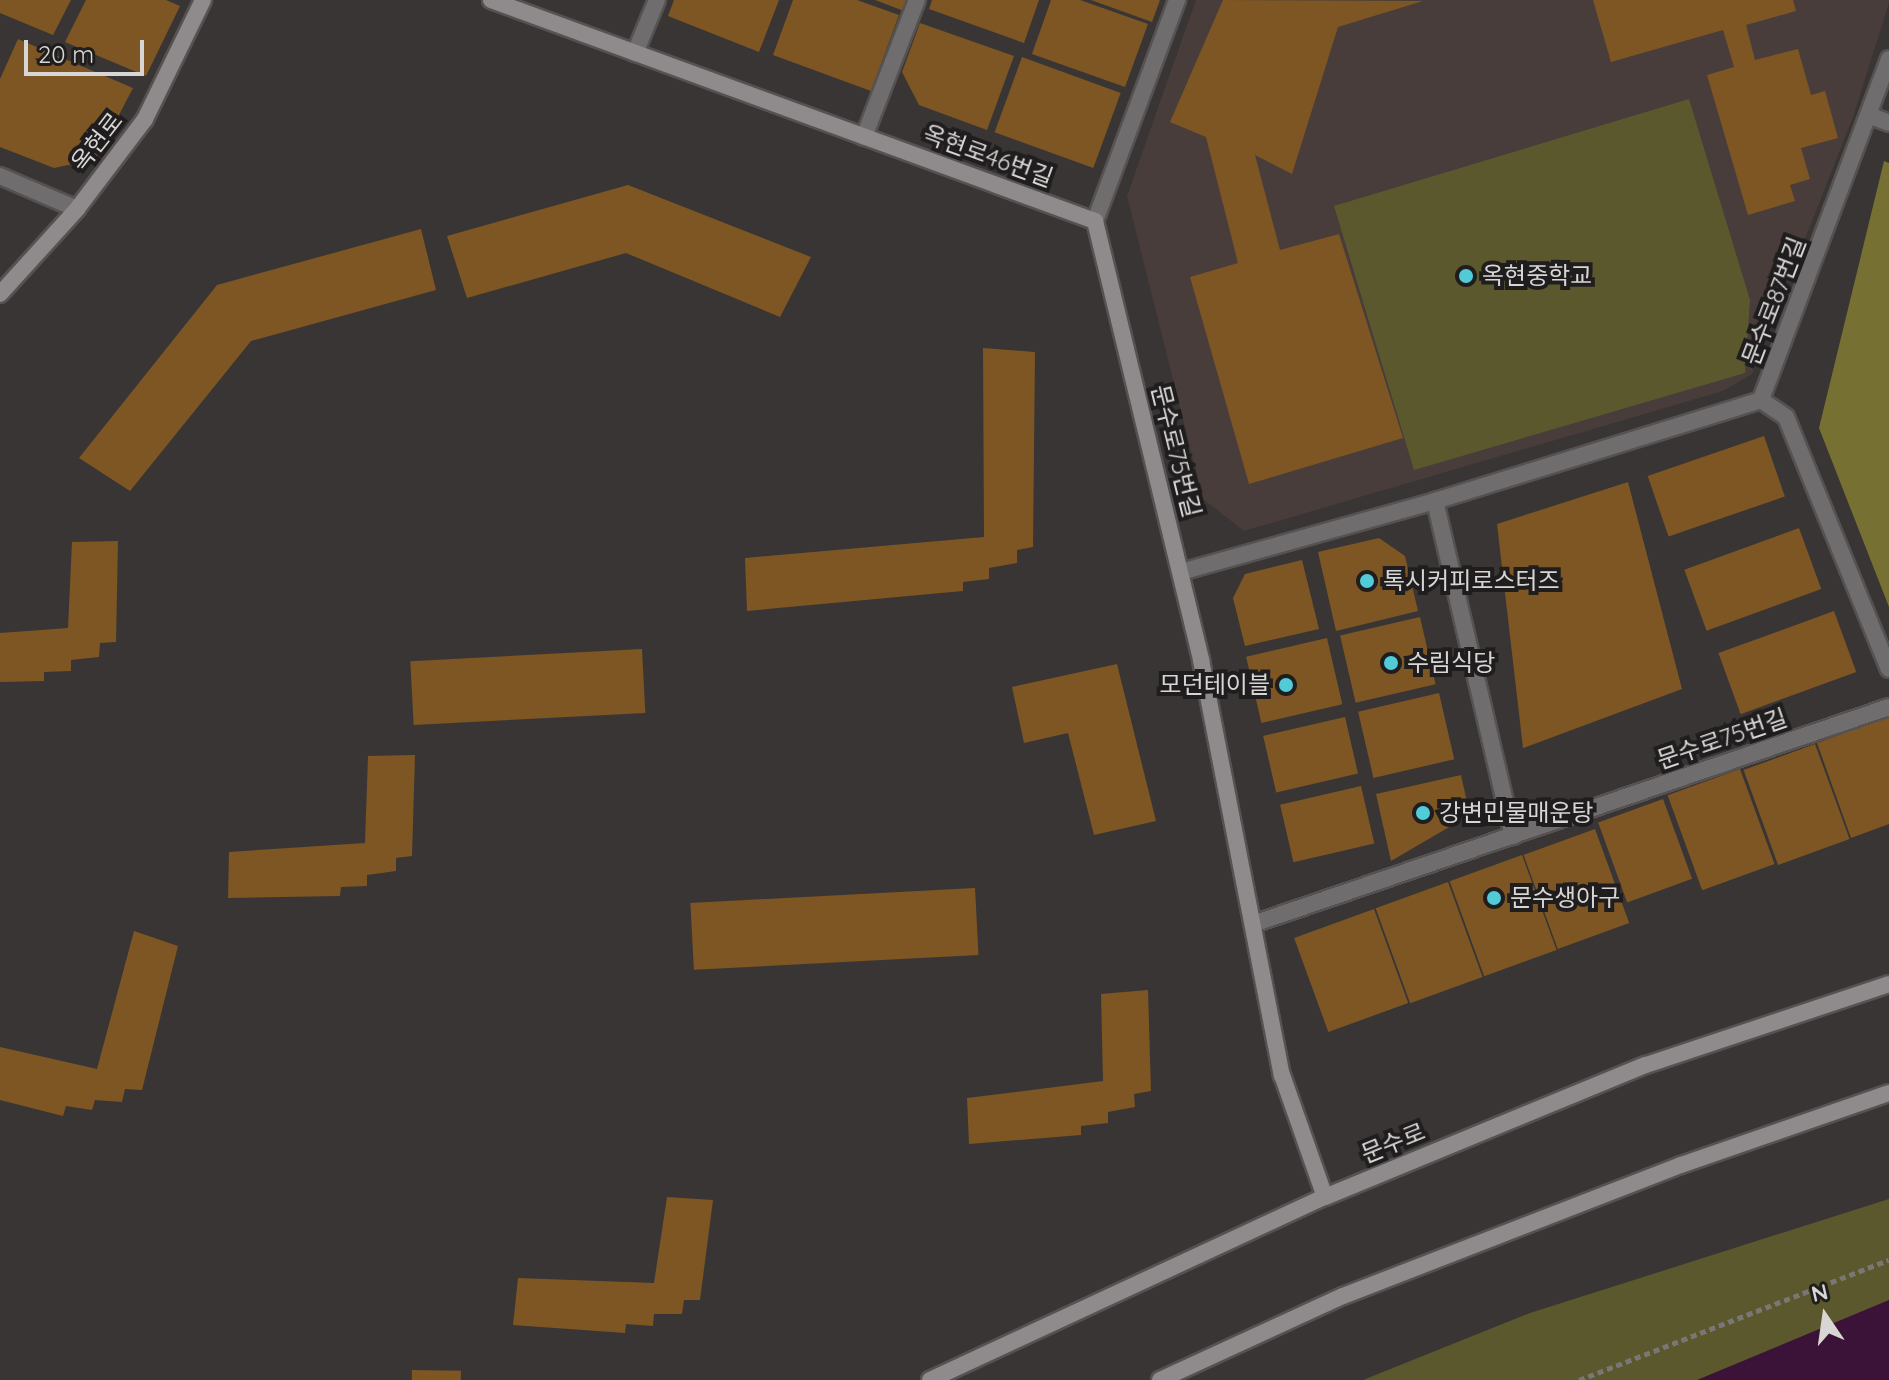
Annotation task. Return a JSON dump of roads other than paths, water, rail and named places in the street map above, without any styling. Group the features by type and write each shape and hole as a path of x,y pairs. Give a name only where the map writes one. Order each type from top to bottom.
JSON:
{"main road":[{"name":"옥현로","path":"0,294 77,209 145,119 203,0"},
{"name":"옥현로46번길","path":"491,0 1095,221"},
{"name":"문수로75번길","path":"1095,221 1181,572 1282,1075 1325,1197"},
{"name":"문수로","path":"930,1380 1325,1197 1646,1065 1889,984"},
{"path":"1160,1380 1343,1296 1681,1165 1889,1093"}],"street":[{"path":"635,53 657,0"},
{"path":"864,137 917,0"},
{"path":"1095,221 1177,0"},
{"name":"문수로87번길","path":"1889,59 1871,116 1761,400 1786,417 1889,669"},
{"path":"1871,116 1889,123"},
{"path":"0,176 77,209"},
{"path":"1181,572 1435,501 1761,400"},
{"path":"1435,501 1513,836"},
{"name":"문수로75번길","path":"1253,924 1889,707"}],"place":[{"name":"옥현중학교","path":"1466,276"},
{"name":"톡시커피로스터즈","path":"1367,581"},
{"name":"수림식당","path":"1391,663"},
{"name":"모던테이블","path":"1286,685"},
{"name":"강변민물매운탕","path":"1423,813"},
{"name":"문수생아구","path":"1494,898"}]}
